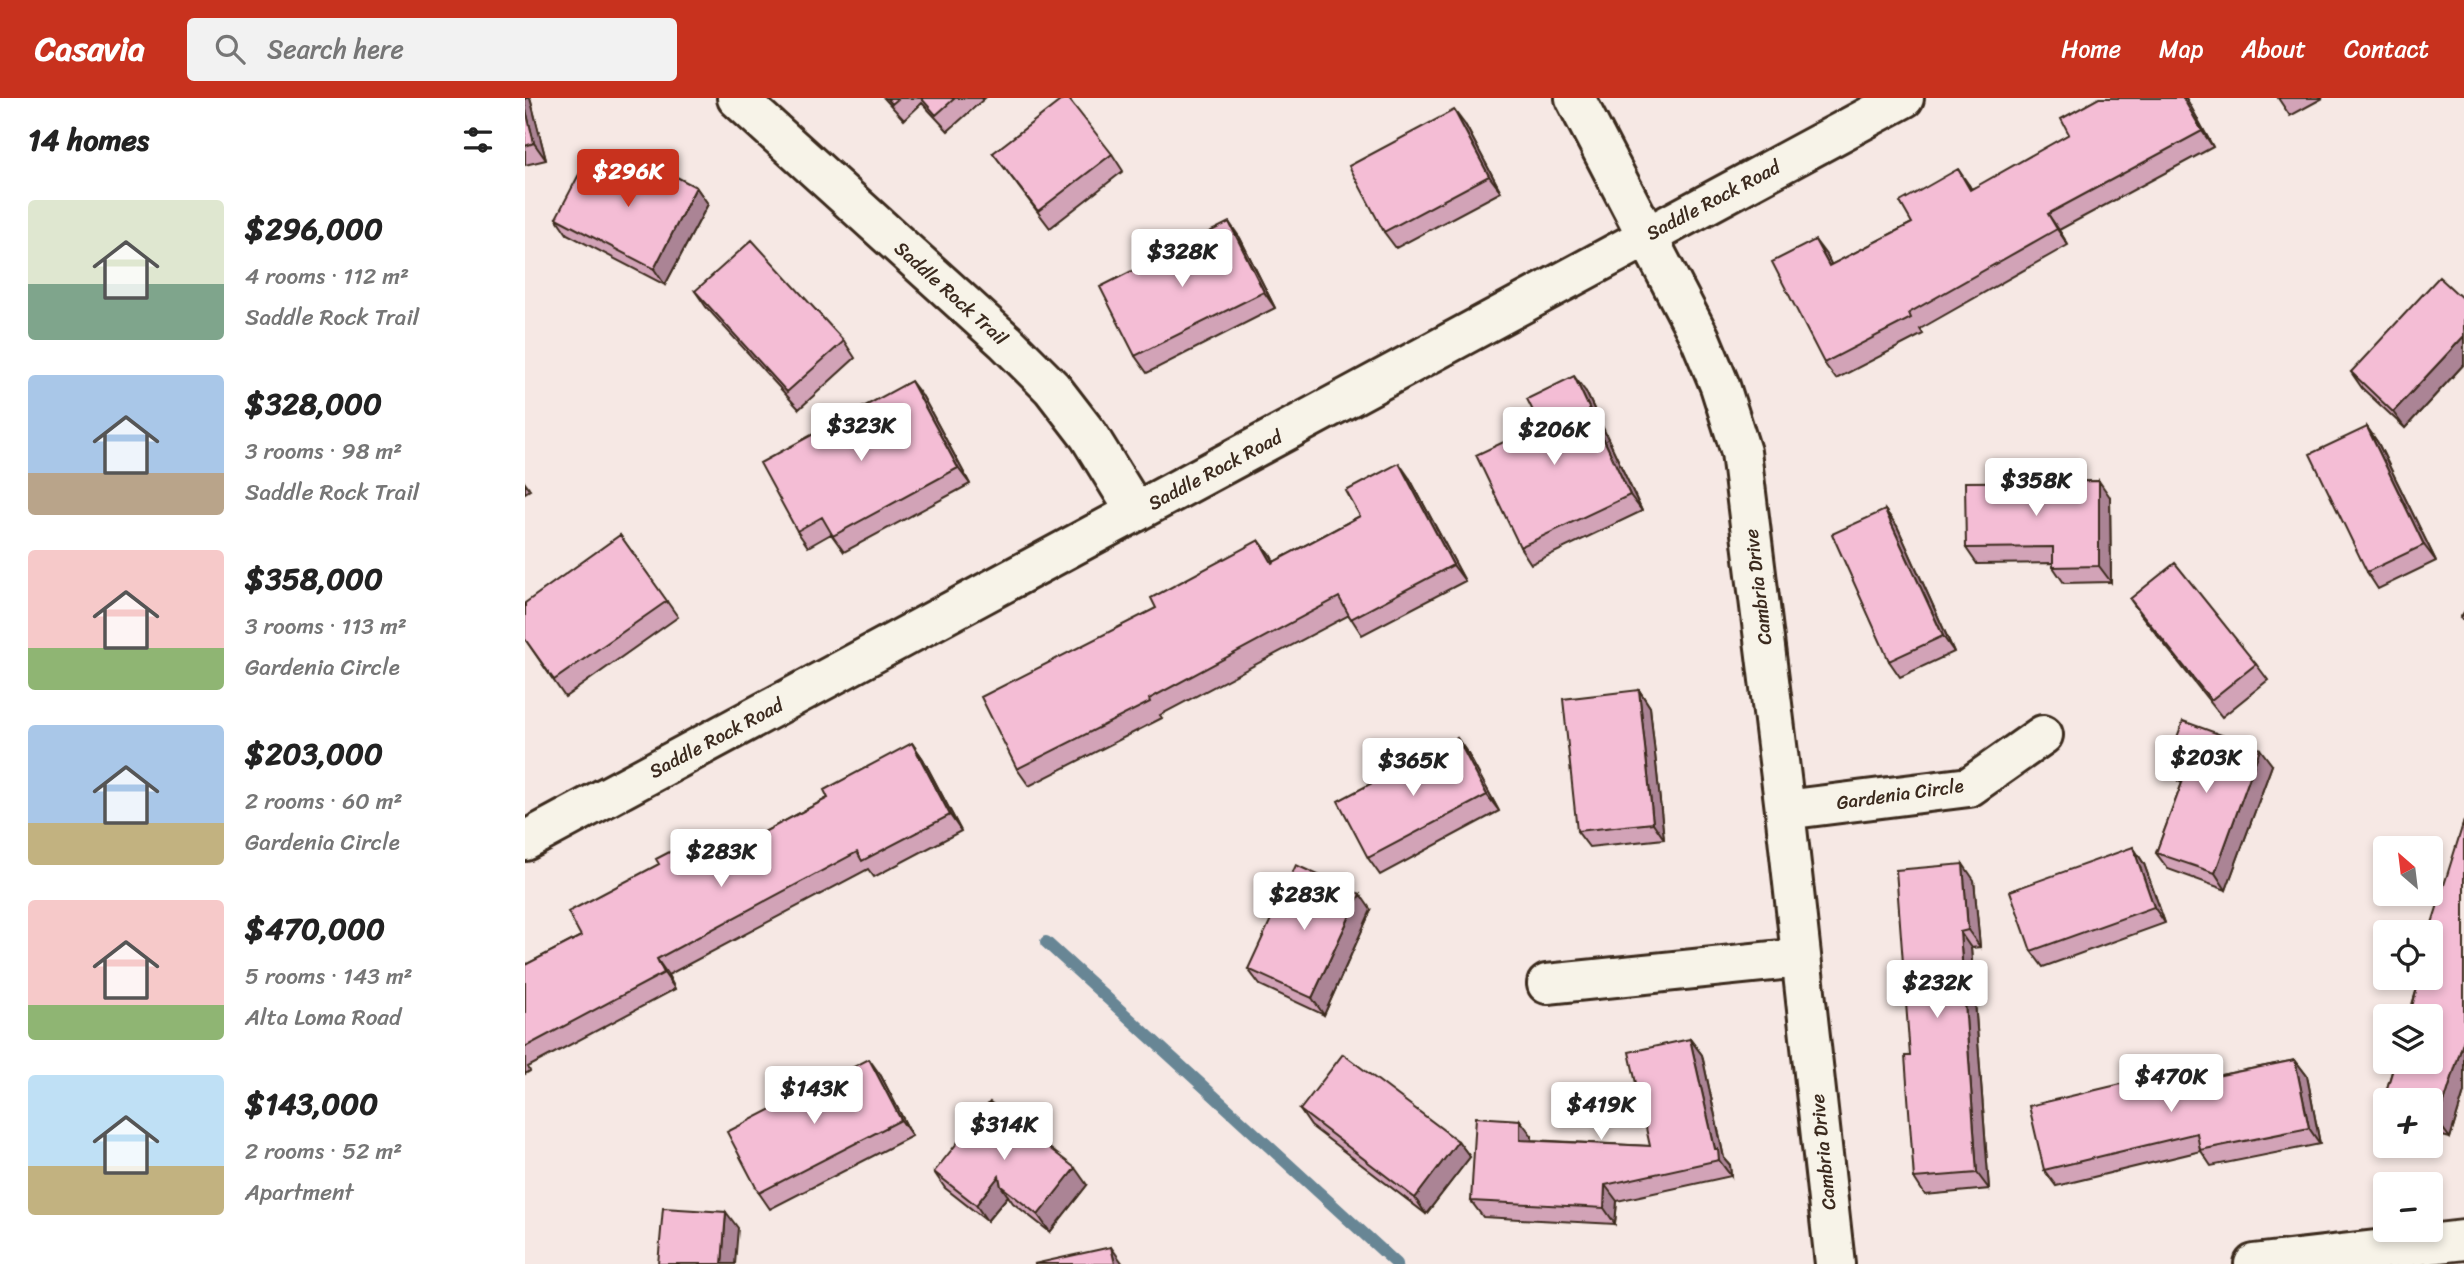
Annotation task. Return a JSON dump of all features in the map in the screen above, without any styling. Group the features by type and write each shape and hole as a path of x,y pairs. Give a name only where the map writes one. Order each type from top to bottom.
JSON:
{"street":[{"name":"Saddle Rock Trail","path":"737,98 1006,342 1052,388 1089,436 1136,512"},
{"name":"Cambria Drive","path":"1575,98 1700,338 1720,386 1741,452 1785,810 1835,1264"},
{"name":"Saddle Rock Road","path":"525,841 1904,98"},
{"name":"Gardenia Circle","path":"1785,810 1969,787 2043,735"},
{"path":"1547,984 1801,957"},
{"path":"2254,1264 2464,1240"}],"building":[{"path":"887,98 899,98 892,104"},
{"path":"921,98 955,98 936,115"},
{"path":"1064,98 1068,98 1112,154 1038,211 993,153"},
{"path":"2099,98 2183,98 2202,131 2048,214 2057,229 1909,313 1911,318 1824,363 1772,262 1815,240 1829,266 1912,223 1900,202 1958,169 1970,190 2069,134 2061,119"},
{"path":"525,106 534,143 525,146"},
{"path":"1454,110 1489,176 1384,232 1349,166"},
{"path":"640,158 696,187 654,269 556,218 587,159 629,181"},
{"path":"1229,222 1264,292 1135,356 1100,287"},
{"path":"752,240 844,341 787,392 695,291"},
{"path":"2439,277 2464,300 2464,336 2393,412 2351,372"},
{"path":"1574,376 1630,495 1520,547 1476,455 1540,425 1527,399"},
{"path":"911,381 958,468 833,536 822,517 797,531 760,463"},
{"path":"2367,427 2424,545 2367,572 2310,454"},
{"path":"1399,463 1453,565 1351,619 1339,597 1149,699 1150,702 1017,769 981,697 1156,608 1151,598 1259,540 1272,563 1360,516 1346,491"},
{"path":"2099,481 2099,566 2053,567 2053,547 1966,548 1965,482"},
{"path":"1885,510 1943,636 1889,661 1832,534"},
{"path":"620,535 667,601 554,680 525,639 525,603"},
{"path":"2175,563 2256,664 2211,700 2130,599"},
{"path":"1639,690 1653,823 1577,831 1563,699"},
{"path":"2183,721 2260,749 2215,873 2156,853 2186,772 2167,765"},
{"path":"1457,738 1487,795 1368,858 1338,801"},
{"path":"912,743 950,815 862,861 857,852 657,959 664,973 525,1047 525,965 581,936 568,912 659,864 656,859 704,834 717,857 828,798 824,790"},
{"path":"2464,821 2464,1039 2443,1106 2443,1088 2387,1088 2391,1074 2443,1074 2443,1004 2413,1004 2417,990 2443,990 2443,920 2433,920 2437,906 2443,906 2443,888"},
{"path":"2133,847 2154,907 2031,951 2010,891"},
{"path":"1963,864 1968,930 1960,932 1977,1173 1914,1178 1905,1056 1910,1056 1896,870"},
{"path":"1296,865 1360,894 1312,998 1248,969"},
{"path":"1690,1039 1719,1160 1605,1185 1604,1208 1471,1201 1476,1117 1520,1120 1520,1140 1650,1146 1629,1052"},
{"path":"1343,1054 1458,1141 1415,1198 1300,1110"},
{"path":"869,1059 901,1120 759,1193 727,1132"},
{"path":"2295,1060 2309,1128 2200,1150 2197,1133 2044,1170 2029,1106 2159,1075 2162,1087"},
{"path":"990,1102 1075,1168 1038,1215 1001,1186 999,1176 976,1205 934,1172"},
{"path":"663,1208 726,1212 722,1264 658,1264"},
{"path":"1111,1247 1115,1264 1034,1264"}],"waterway":[{"path":"1046,942 1397,1264"}]}
